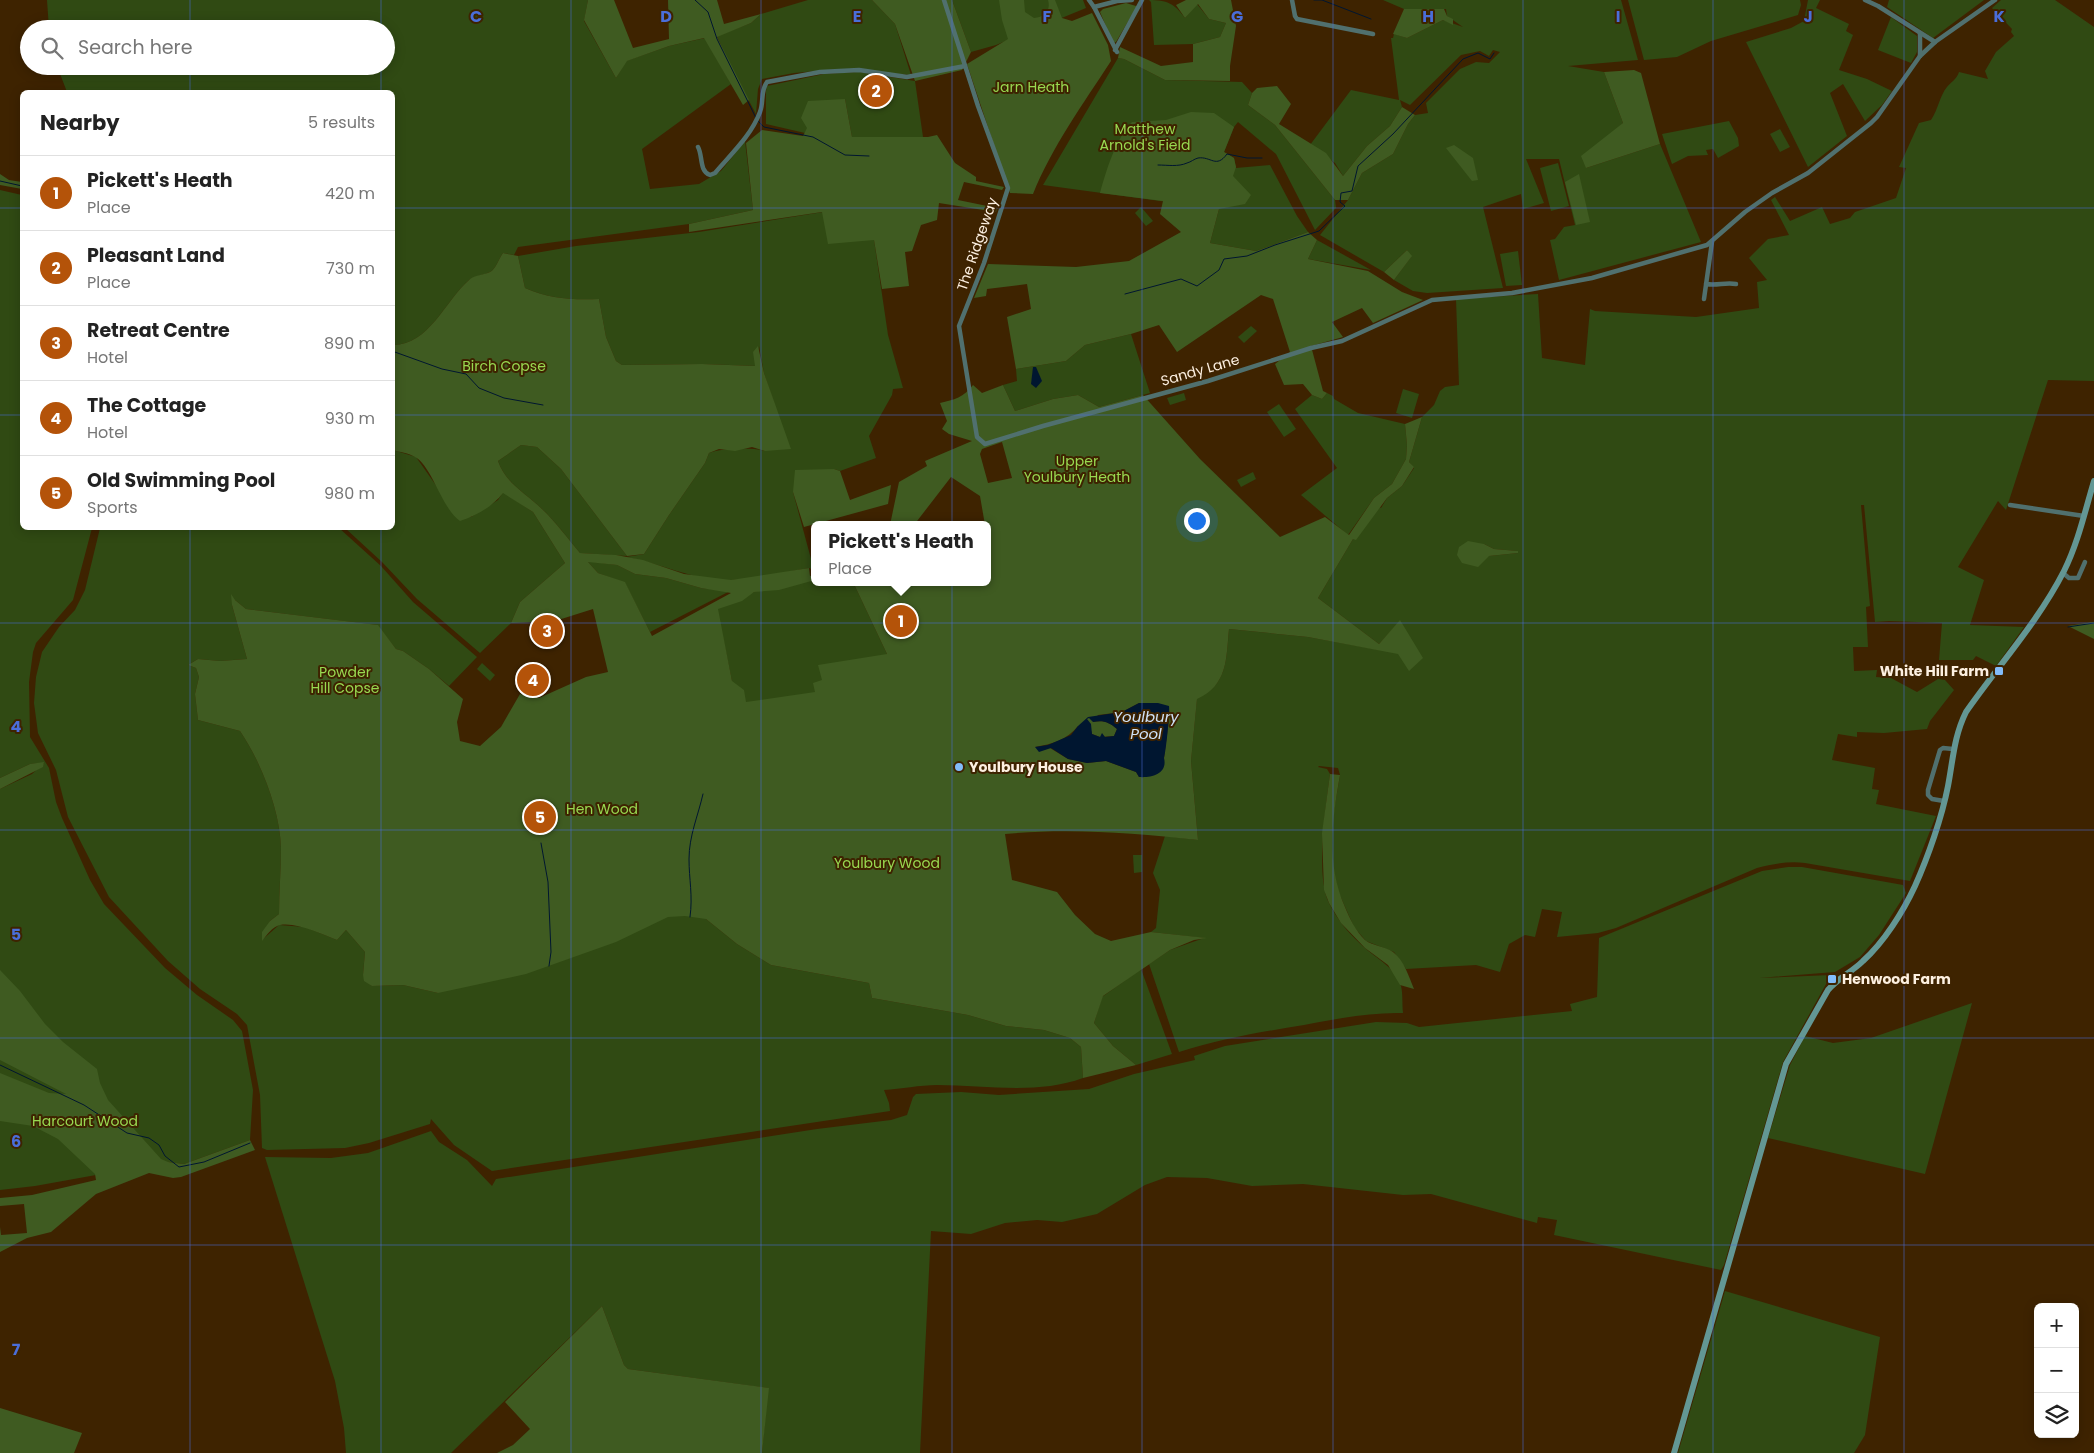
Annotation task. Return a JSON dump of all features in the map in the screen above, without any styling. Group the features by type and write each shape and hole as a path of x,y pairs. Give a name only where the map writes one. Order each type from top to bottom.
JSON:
{"main road":[{"path":"1674,1453 1786,1064 1833,983 1862,962 1872,952 1902,910 1915,886 1944,801 1953,748 1966,712 2043,607 2063,573 2084,516 2094,481"}],"street":[{"name":"The Ridgeway","path":"944,0 1008,188 984,261 959,326 979,441"},
{"path":"1088,0 1094,7 1116,51 1142,0"},
{"path":"1094,7 1132,0"},
{"path":"1292,0 1295,16 1306,21 1373,34"},
{"path":"1865,0 1878,6 1935,42"},
{"path":"1704,299 1712,242 1745,212 1772,193 1808,173 1871,123 1920,56 1935,42 1995,0"},
{"path":"1920,33 1920,56"},
{"path":"698,147 702,154 705,173 710,175 715,173 750,132 761,111 762,88 766,82 820,72 859,70 907,77 965,66"},
{"name":"Sandy Lane","path":"979,441 985,444 1208,381 1311,348 1342,341 1432,300 1512,293 1592,278 1712,242"},
{"path":"1706,284 1714,286 1726,282 1736,284"},
{"path":"2010,506 2084,516"},
{"path":"2063,573 2069,578 2078,578 2085,562"},
{"path":"1944,801 1932,799 1928,795 1928,790 1940,750 1943,748 1953,748"}],"green space":[{"path":"47,0 588,0 584,21 616,78 626,61 669,46 705,38 731,84 642,149 650,189 699,184 721,171 745,141 753,210 689,224 518,247 514,255 503,253 490,272 469,280 436,320 417,338 406,343 395,345 395,90 66,90 60,75 395,75 395,20 48,20"},
{"path":"588,0 614,0 633,48 669,39 668,0 717,0 724,24 761,14 751,23 717,37 749,100 743,105 704,38 669,46 627,61 616,78 584,20"},
{"path":"808,0 872,0 895,24 911,75 839,69 794,73 762,79 758,89 756,114 717,36 751,23 761,14"},
{"path":"872,0 952,0 971,52 962,70 915,81 895,24"},
{"path":"952,0 1083,0 1086,8 996,45 971,52"},
{"name":"Jarn Heath","path":"999,0 1024,0 1025,12 1034,18 1041,16 1048,10 1048,0 1055,0 1062,18 1072,21 1092,13 1108,45 1111,61 1049,159 1033,194 1010,193 967,64 1008,39 1002,20"},
{"path":"1149,0 1170,3 1185,18 1197,4 1209,19 1226,23 1220,37 1193,44 1154,45 1151,2"},
{"path":"1186,0 1231,0 1236,26 1230,66 1230,81 1165,80 1124,59 1118,58 1120,47 1161,66 1193,62 1193,44 1220,37 1226,23 1209,19 1198,4 1185,18 1176,5"},
{"path":"1383,0 1621,0 1638,60 1568,66 1604,72 1623,123 1586,168 1660,144 1701,242 1559,280 1550,240 1555,239 1564,227 1575,225 1559,159 1526,159 1544,203 1523,209 1521,194 1483,207 1503,288 1427,293 1413,291 1394,280 1411,257 1407,250 1384,272 1320,235 1348,200 1362,173 1393,154 1408,124 1415,115 1428,113 1426,103 1460,69 1476,62 1489,63 1500,52 1493,50 1489,56 1480,51 1461,55 1410,105 1400,100 1402,107 1390,126 1367,146 1343,176 1335,163 1310,145 1351,90 1399,100 1391,38 1393,38 1394,34 1407,38 1443,20 1463,27 1447,16 1446,9 1404,9"},
{"path":"1628,0 1800,0 1801,5 1798,15 1711,41 1677,57 1644,60"},
{"path":"1808,0 1820,0 1816,8 1849,24 1846,31 1853,35 1839,70 1867,79 1892,91 1882,105 1865,121 1843,84 1830,93 1847,136 1808,167 1746,42 1791,28 1804,21"},
{"path":"1889,0 1984,0 1933,38 1887,7"},
{"path":"2001,0 2055,0 2094,27 2094,381 2048,380 2006,510 1998,501 1958,567 1984,580 1970,625 2024,627 1996,666 1976,656 1973,660 1939,660 1942,623 1875,622 1864,505 1861,505 1870,606 1866,607 1868,647 1853,647 1854,671 1877,670 1876,677 1891,678 1917,692 1938,679 1945,680 1954,690 1930,721 1927,729 1884,733 1857,732 1857,737 1838,734 1832,760 1875,768 1872,789 1879,790 1876,804 1936,816 1910,881 1805,863 1775,864 1757,868 1616,928 1598,933 1557,937 1562,912 1542,909 1535,937 1525,935 1509,944 1500,972 1476,965 1406,969 1394,952 1366,941 1354,927 1338,891 1332,864 1332,822 1340,775 1338,768 1319,766 1327,769 1330,774 1324,821 1322,858 1325,891 1329,903 1340,922 1350,933 1395,974 1401,986 1403,1013 1328,1020 1241,1036 1179,1052 1149,964 1170,950 1204,938 1151,932 1156,928 1160,890 1153,873 1165,836 1198,840 1191,761 1197,698 1207,693 1220,678 1226,661 1229,629 1308,637 1380,650 1400,621 1379,644 1318,598 1353,539 1378,506 1381,508 1387,498 1402,486 1414,468 1409,462 1422,417 1434,405 1440,391 1445,387 1459,385 1456,299 1538,294 1542,358 1585,365 1590,309 1595,311 1696,317 1759,308 1757,282 1767,280 1749,258 1768,239 1789,235 1771,200 1775,197 1790,221 1822,207 1830,224 1850,218 1855,212 1896,198 1906,168 1899,167 1919,123 1931,120 1945,90 1959,72 1988,79 1985,71 1996,52 2014,36 2011,32 2012,29 1992,8","holes":["1484,544 1494,549 1517,551 1518,553 1489,556"]},
{"path":"1126,3 1136,6 1136,8 1116,42 1113,43 1100,12 1103,9"},
{"path":"1404,9 1444,9 1447,16 1453,19 1453,25 1443,20 1407,38 1393,34"},
{"path":"1891,17 1917,36 1917,52 1911,63 1878,50"},
{"name":"Matthew Arnold's Field","path":"1118,58 1124,59 1165,80 1242,82 1252,93 1248,105 1275,125 1335,200 1336,208 1315,230 1276,154 1238,122 1234,127 1224,152 1234,158 1236,168 1270,165 1297,216 1308,232 1256,251 1210,243 1219,209 1043,185"},
{"path":"1634,70 1641,73 1660,144 1586,168 1581,156 1623,123 1604,72"},
{"path":"859,72 915,81 923,137 852,137 845,99 808,128 805,133 766,124 767,86 824,74"},
{"path":"1277,86 1291,104 1279,124 1326,153 1343,176 1367,146 1390,126 1402,107 1415,115 1408,124 1393,154 1362,173 1348,200 1335,200 1275,125 1248,105 1252,93 1257,88"},
{"path":"845,99 852,137 928,137 937,135 955,163 976,177 976,181 1004,187 1002,190 964,182 958,200 997,208 996,212 939,203 937,220 921,225 912,251 905,252 909,286 882,289 874,240 828,244 822,212 689,232 689,224 753,210 746,143 762,130 803,136 807,128 801,118 808,101"},
{"path":"1191,112 1214,113 1234,127 1224,152 1234,158 1236,167 1233,176 1251,195 1245,204 1219,209 1210,243 1256,251 1308,232 1317,240 1308,259 1368,271 1402,292 1423,300 1373,323 1362,308 1332,322 1343,337 1311,346 1323,391 1327,393 1322,399 1312,395 1303,384 1284,385 1275,364 1290,352 1273,299 1261,295 1177,352 1159,325 1085,345 1066,361 1016,369 1007,317 1031,309 1027,284 987,289 986,296 974,298 988,264 1076,267 1129,261 1181,232 1160,214 1163,201 1100,193 1116,146 1132,122 1166,120"},
{"path":"1729,121 1738,138 1739,146 1718,158 1713,149 1706,150 1708,155 1688,156 1672,164 1662,134"},
{"path":"1780,129 1790,147 1780,152 1770,134"},
{"path":"1454,145 1473,158 1478,180 1472,181 1446,148"},
{"path":"1558,163 1569,206 1551,211 1540,168"},
{"path":"0,174 9,180 20,182 20,189 0,185"},
{"path":"1579,174 1590,222 1576,225 1565,182"},
{"path":"0,190 20,195 20,530 91,530 73,600 36,643 33,652 29,682 30,737 49,768 56,802 62,818 90,880 104,904 165,968 197,995 233,1020 242,1031 253,1090 250,1140 184,1164 168,1162 35,1186 0,1190 0,789 32,774 44,763 30,764 0,778"},
{"path":"1141,207 1153,221 1146,226 1135,213"},
{"path":"823,212 874,240 888,335 903,388 893,389 892,395 869,436 876,458 840,471 834,469 793,492 811,559 811,569 751,578 719,580 692,575 626,557 644,554 705,463 709,453 737,449 765,451 774,403 764,373 759,346 756,366 702,364 622,365 616,361 606,337 599,299 561,298 525,288 518,256 576,246 699,232"},
{"path":"1317,240 1371,270 1308,259"},
{"path":"1407,250 1412,256 1394,280 1384,272"},
{"path":"1518,251 1522,285 1506,286 1500,254"},
{"path":"503,253 518,256 525,288 561,298 599,299 606,337 616,361 622,365 702,364 755,366 753,352 758,346 764,373 791,449 765,451 752,447 735,451 719,449 709,453 705,463 644,554 627,556 561,469 537,447 521,445 498,461 511,482 547,514 580,553 616,555 643,560 684,574 731,580 809,568 811,581 779,590 754,592 742,601 718,609 732,681 744,690 746,702 815,692 813,683 822,680 818,665 887,654 855,586 991,586 991,521 984,521 980,496 951,477 917,521 891,521 899,482 927,466 925,461 972,441 949,434 942,429 947,421 940,403 958,397 973,385 982,393 1003,385 1015,411 1053,399 1078,395 1099,407 1143,395 1200,459 1280,537 1325,517 1349,535 1374,498 1392,484 1406,459 1405,424 1422,417 1409,462 1414,467 1402,486 1387,498 1356,540 1353,539 1318,598 1379,644 1400,620 1423,658 1409,671 1398,654 1308,637 1229,629 1226,661 1220,679 1207,693 1197,699 1191,761 1198,840 1102,832 1054,831 1005,834 1012,880 1057,892 1075,915 1095,934 1111,941 1151,932 1207,938 1194,940 1170,950 1103,996 1094,1023 1113,1046 1136,1065 1083,1078 1081,1047 1070,1038 1044,1030 1006,1026 968,1015 872,998 869,983 771,965 737,944 706,919 685,916 668,917 616,942 526,974 438,993 403,985 372,986 364,981 365,952 346,930 337,940 294,925 280,925 272,929 262,941 262,932 270,921 279,914 281,848 280,833 273,802 262,772 240,731 198,720 195,694 199,677 196,668 188,665 198,659 220,661 247,659 232,605 231,594 246,609 378,625 396,649 403,651 429,669 463,699 457,722 460,741 480,746 501,727 520,694 539,698 586,677 608,672 593,609 555,621 511,623 520,602 565,563 533,512 503,493 494,503 460,521 448,507 427,469 421,462 413,456 395,451 395,345 406,343 417,338 436,320 469,280 492,271","holes":["1002,442 1012,478 988,483 980,454 982,449","588,562 617,565 635,574 666,578 701,588 731,593 652,636 625,582 598,573","1139,703 1158,704 1170,712 1164,758 1139,777 1136,772 1106,761 1087,763 1068,759 1050,748 1035,747 1059,741 1078,726 1090,727 1092,734 1100,737 1114,736 1117,729 1103,721 1093,722 1098,715 1122,712"]},
{"path":"1251,326 1257,331 1244,343 1238,337"},
{"path":"1131,334 1150,393 1099,407 1078,395 1053,399 1015,411 1003,385 1017,381 1016,369 1066,361 1085,345"},
{"path":"1403,389 1419,394 1412,418 1396,413"},
{"path":"1184,393 1186,400 1170,405 1167,398"},
{"path":"1327,393 1358,413 1405,424 1406,459 1392,484 1374,498 1348,535 1301,495 1337,468 1295,409 1312,395 1322,399"},
{"path":"1279,404 1296,429 1284,437 1267,412"},
{"path":"521,445 537,447 561,469 627,556 580,553 547,514 511,482 498,461"},
{"path":"395,451 416,457 440,491 449,508 471,517 498,500 503,492 533,512 565,563 520,602 511,623 480,653 417,599 382,562 347,530 395,530"},
{"path":"834,469 840,471 850,500 891,485 888,504 826,521 811,521 811,525 804,527 793,492 795,470"},
{"path":"1253,472 1256,479 1241,487 1237,480"},
{"path":"100,530 341,530 381,566 413,602 477,657 449,686 429,669 403,651 396,649 377,625 246,609 235,600 232,605 247,659 220,661 198,659 188,665 196,668 199,677 195,694 198,720 240,731 262,772 273,802 280,833 281,848 279,914 270,921 262,940 279,925 305,927 337,940 346,930 365,952 363,975 372,986 403,985 438,993 732,681 717,609 729,599 811,576 811,586 855,586 887,654 706,919 737,944 771,965 869,983 872,998 968,1015 1006,1026 1044,1030 1070,1038 1081,1047 1083,1078 1065,1083 1029,1088 937,1085 884,1090 890,1111 492,1171 454,1145 431,1119 430,1124 369,1143 345,1148 267,1150 262,1148 260,1095 247,1025 237,1014 200,989 168,961 109,897 68,817 56,770 38,733 34,703 36,677 42,652 59,627 75,610 85,590"},
{"path":"1468,541 1484,544 1494,549 1518,551 1518,553 1489,556 1478,567 1462,563 1457,555 1459,547"},
{"path":"587,561 617,565 635,574 666,578 701,588 730,591 650,632 625,583 598,573"},
{"path":"2093,622 2094,639 2068,626"},
{"path":"482,663 495,675 490,681 477,669"},
{"path":"44,762 43,767 0,789 0,778 30,764"},
{"path":"1330,774 1340,775 1332,842 1335,875 1345,907 1351,920 1365,940 1390,950 1397,955 1406,969 1414,989 1400,985 1388,965 1365,948 1341,923 1329,903 1324,890 1322,833"},
{"path":"1133,855 1142,855 1142,872 1134,873"},
{"path":"1802,867 1903,885 1906,893 1879,935 1860,957 1835,972 1759,978 1831,975 1783,1062 1721,1270 1554,1235 1557,1220 1538,1217 1537,1223 1431,1194 1403,1195 1303,1184 1252,1186 1207,1178 1167,1177 1145,1185 1097,1214 1062,1222 1037,1220 1005,1223 971,1234 931,1231 920,1453 762,1453 768,1388 628,1369 624,1365 602,1306 451,1453 346,1453 344,1428 335,1381 265,1157 331,1158 368,1153 431,1131 439,1142 467,1160 492,1186 496,1179 817,1129 891,1120 907,1115 913,1097 916,1094 961,1092 999,1095 1089,1089 1134,1074 1195,1060 1194,1056 1225,1046 1376,1022 1407,1023 1419,1027 1572,1011 1570,1004 1597,997 1599,938 1762,871"},
{"path":"1141,969 1172,1054 1136,1065 1113,1046 1094,1023 1102,997"},
{"name":"Harcourt Wood","path":"0,970 20,991 45,1024 63,1042 97,1069 100,1083 108,1100 161,1159 184,1164 250,1140 255,1150 181,1177 173,1178 149,1173 96,1194 51,1232 27,1238 0,1252 0,1227 1,1235 27,1233 24,1204 0,1206 0,1198 32,1195 96,1180 95,1174 58,1139 33,1126 0,1121 0,1073 49,1093 66,1094 0,1060"},
{"path":"1972,1003 1925,1174 1768,1138 1790,1065 1805,1036 1833,1043 1871,1038"},
{"path":"1725,1291 1880,1337 1865,1435 1854,1453 1678,1453"},
{"path":"602,1306 624,1365 628,1369 769,1388 762,1453 497,1453 513,1445 530,1429 505,1402"},
{"path":"0,1408 82,1433 74,1453 0,1453"}],"water":[{"path":"1033,367 1036,367 1042,381 1036,388 1031,384"},
{"name":"Youlbury Pool","path":"1139,703 1158,703 1169,706 1165,763 1157,774 1149,777 1139,777 1136,772 1106,761 1087,763 1068,759 1051,748 1039,752 1035,747 1048,745 1071,735 1088,717 1122,712","holes":["1089,718 1093,722 1103,721 1111,725 1117,729 1114,736 1105,737 1102,733 1100,737 1092,734 1091,724 1087,719"]},
{"path":"535,809 545,809 545,824 536,825"}],"waterway":[{"path":"695,0 708,12 717,39 756,118"},
{"path":"1314,0 1322,0 1371,19"},
{"path":"1125,294 1181,279 1197,286 1219,270 1224,259 1247,256 1319,231 1345,206 1340,202 1341,193 1352,191 1358,166 1393,134 1463,59 1478,53 1490,59 1494,53"},
{"path":"758,121 764,127 813,137 845,155 869,156"},
{"path":"1158,165 1180,165 1198,158 1220,161 1227,154 1247,158 1262,158"},
{"path":"0,181 20,186"},
{"path":"395,352 442,369 466,374 479,388 504,398 543,405"},
{"path":"2068,627 2094,623"},
{"path":"690,917 689,851 703,794"},
{"path":"541,843 548,882 551,952 549,966"},
{"path":"0,1065 84,1105 127,1133 149,1138 159,1145 165,1156 179,1167 204,1162 250,1143"}],"place":[{"name":"Pleasant Land","path":"876,91"},
{"name":"Pickett's Heath","path":"901,621"},
{"name":"Retreat Centre","path":"547,631"},
{"name":"White Hill Farm","path":"1999,671"},
{"name":"The Cottage","path":"533,680"},
{"name":"Youlbury House","path":"959,767"},
{"name":"Old Swimming Pool","path":"540,817"},
{"name":"Henwood Farm","path":"1832,979"}],"park label":[{"name":"Birch Copse","path":"504,366"},
{"name":"Upper Youlbury Heath","path":"1077,470"},
{"name":"Powder Hill Copse","path":"345,680"},
{"name":"Hen Wood","path":"602,809"},
{"name":"Youlbury Wood","path":"887,863"}]}
